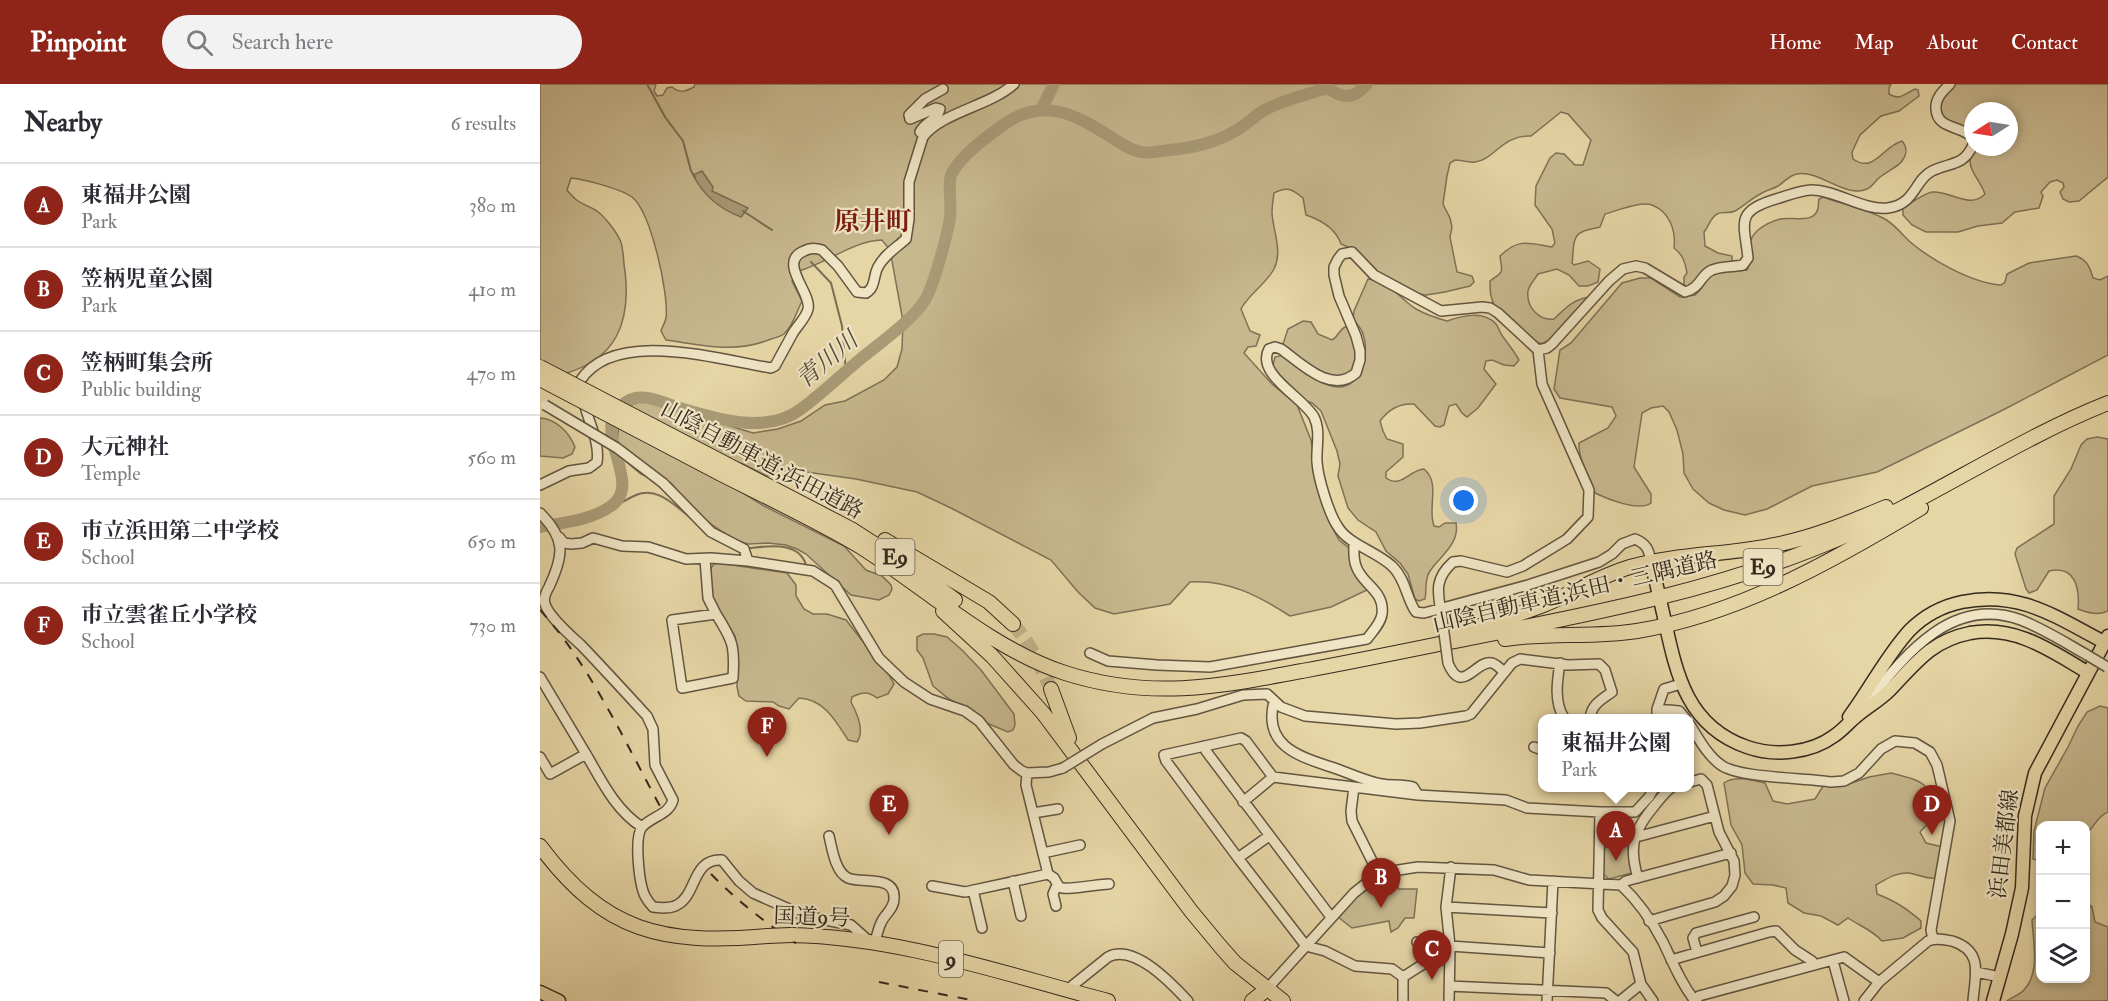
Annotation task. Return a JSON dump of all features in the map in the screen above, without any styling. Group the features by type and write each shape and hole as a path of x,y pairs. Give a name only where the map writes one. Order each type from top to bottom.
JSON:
{"highway":[{"name":"山陰自動車道;浜田道路","path":"540,367 830,530 1014,646"},
{"name":"山陰自動車道;浜田道路","path":"540,379 724,470 766,485 851,529 884,549 1014,646"},
{"name":"山陰自動車道;浜田・三隅道路","path":"1014,646 1088,680 1154,689 1203,688 1352,662 1622,607 1724,580 1838,539 1899,510 2061,424 2108,403"},
{"path":"1441,644 1472,644 1516,637 1623,632 1666,626 1764,592 1864,542 2061,424"},
{"path":"766,485 824,509 879,537 989,602 1013,624"},
{"path":"1352,662 1511,617 1603,576 1678,556 1770,546 1805,538 1835,528 1905,498 1937,489"},
{"path":"887,565 918,589 992,656 1043,713 1220,946 1235,963 1283,1001"},
{"path":"1051,689 1067,734 1089,774"},
{"name":"国道9号","path":"540,846 558,870 577,889 606,911 654,932 691,939 791,935 872,941 944,957 1108,1001"},
{"path":"1252,1001 1267,989"}],"main road":[{"path":"1651,562 1658,591"},
{"path":"1833,737 1854,710 1892,652 1910,631 1919,622 1949,606 1989,598 2016,601 2106,639"},
{"path":"1661,604 1681,684 1689,701 1706,722 1724,737 1740,745 1764,751 1790,752 1819,745 1833,737 1857,715 1872,706 1924,654 1945,641 1969,634 1992,631 2019,636 2046,648 2087,672"},
{"name":"浜田美都線","path":"1993,1001 2022,888 2025,816 2035,772 2106,639"},
{"path":"540,992 559,1001"}],"street":[{"path":"540,485 569,471 589,468 597,462 590,416 585,409 580,381 607,358 633,352 660,351 771,368 775,366 808,310 805,295 794,272 794,265 799,254 806,250 818,248 822,250 838,266 857,292 866,293 871,290 881,263 892,249 906,239 909,219 909,182 927,131 1000,94 1014,84"},
{"path":"1950,84 1938,97 1937,117 1944,124 1964,132"},
{"path":"922,141 920,134 922,128 940,114 940,109 936,108 910,119 908,116 925,99 943,89"},
{"path":"1538,350 1552,344 1609,281 1623,269 1636,266 1645,268 1685,292 1697,287 1711,270 1743,265 1748,258 1744,233 1745,217 1749,211 1759,205 1813,190 1878,207 1897,206 1914,193 1926,175 1959,162 1966,156"},
{"path":"1504,672 1493,663 1488,663 1467,676 1458,676 1451,672 1448,663 1441,613 1438,593 1440,577 1453,562 1461,561 1506,572 1523,566 1567,539 1588,517 1589,490 1542,384 1538,350 1491,308 1442,311 1374,275 1352,252 1342,254 1334,267 1334,275 1339,296 1360,351 1356,373 1344,380 1335,381 1318,376 1281,349 1271,348 1265,355 1268,367 1274,376 1315,418 1318,433 1318,470 1329,511 1340,531 1393,567 1400,576 1416,612 1441,613 1599,562 1622,544 1635,539 1643,542 1649,550 1651,562"},
{"path":"543,404 617,448 663,483 711,532 744,549 748,561"},
{"path":"541,513 564,543 582,543 593,538 622,546 648,547 686,559 748,561 813,571 835,585 879,658 904,682 930,699 965,711 979,721 1014,765 1027,773 1049,772 1063,768 1102,744 1153,718 1197,709 1243,695 1267,694 1281,707 1305,716 1396,724 1466,716 1472,714 1512,663 1520,659 1599,664 1605,670 1612,692 1597,703 1590,714"},
{"path":"557,534 560,562 544,597 545,605 560,624 647,716 653,729 655,765 673,800 671,807 642,827 639,835 641,885 645,898 653,907 665,908 678,904 685,898 698,872 715,859 722,860 739,881 753,893 805,916 851,925 872,941 881,921 891,908 894,900 893,893 890,887 882,882 848,878 840,871 829,836"},
{"path":"1090,653 1108,660 1157,666 1210,667 1367,639 1383,614 1381,601 1375,588 1364,579 1356,566 1354,542"},
{"path":"705,558 708,598 730,637 734,652 733,678 682,688 672,620 716,614"},
{"path":"1857,715 1882,683 1924,639 1938,629 1971,617 1988,615 2021,620 2108,667"},
{"path":"1560,663 1556,686 1561,714"},
{"path":"540,677 612,797 633,821 642,827"},
{"path":"1681,684 1664,689 1657,714 1679,711 1682,714"},
{"path":"1274,701 1271,725 1283,744 1298,755 1382,784 1403,784 1413,787 1418,795"},
{"path":"1694,732 1709,754 1723,767 1745,773 1831,782 1844,781 1859,773 1881,749 1895,741 1915,743 1930,752 1937,765 1950,821 1931,930 1933,939"},
{"path":"1403,1001 1405,985 1403,977 1392,969 1355,966 1325,951 1306,946 1238,858 1166,761 1164,755 1243,739 1273,777 1418,795 1506,800 1527,808 1635,812 1651,792"},
{"path":"1204,746 1331,917"},
{"path":"540,757 550,774 586,754"},
{"path":"1027,773 1026,785 1048,874 1063,890 1086,885 1109,884"},
{"path":"1244,802 1273,777"},
{"path":"1649,921 1715,902 1724,897 1732,886 1735,874 1731,853 1719,832 1707,785 1701,779 1694,781"},
{"path":"1354,787 1352,821 1379,875"},
{"path":"1638,878 1632,848 1635,835 1640,822 1667,792"},
{"path":"1033,813 1058,809"},
{"path":"1600,812 1598,910 1602,918 1633,952 1641,984 1653,1001"},
{"path":"1635,835 1640,836 1715,816"},
{"path":"1238,858 1269,836"},
{"path":"1043,853 1080,845"},
{"path":"1267,989 1360,887 1379,875 1393,870 1409,867 1451,867 1494,870 1522,879 1621,885 1638,878 1731,853"},
{"path":"1449,1001 1450,946 1446,907 1451,867"},
{"path":"932,886 958,892 1048,874"},
{"path":"1013,881 1022,916"},
{"path":"1547,1001 1553,881"},
{"path":"1056,906 1053,894 1057,885"},
{"path":"1621,885 1636,899 1661,939 1685,988 1695,1001 1699,996 1844,957 1879,982"},
{"path":"973,890 982,928"},
{"path":"1446,907 1552,913"},
{"path":"1697,952 1693,938 1696,933 1754,917"},
{"path":"1671,960 1769,932 1776,932 1815,965"},
{"path":"1864,1001 1879,982 1928,941 1946,939 1968,948 1976,962 1973,1001"},
{"path":"1403,977 1428,961 1431,947 1429,944 1417,942"},
{"path":"1450,946 1550,953"},
{"path":"1067,990 1108,957 1121,954 1149,965 1188,1001"},
{"path":"1833,961 1844,1001"},
{"path":"1976,972 2000,977"},
{"path":"1449,986 1606,993 1618,1001 1641,984"}],"shaded area":[{"path":"540,84 656,84 654,91 657,96 663,95 667,88 672,87 683,91 694,87 695,84 1891,84 1889,94 1893,96 1902,96 1915,89 1918,90 1919,96 1899,111 1881,116 1860,135 1852,152 1853,159 1860,163 1867,163 1902,141 1906,153 1898,165 1869,188 1859,191 1841,187 1814,176 1797,174 1758,195 1735,211 1717,214 1704,232 1705,246 1718,253 1732,256 1732,263 1703,270 1699,279 1687,288 1684,285 1684,277 1687,273 1684,262 1680,253 1674,248 1673,229 1663,212 1647,204 1635,205 1605,214 1600,227 1578,234 1573,250 1572,263 1574,265 1588,261 1600,269 1598,282 1588,286 1579,286 1569,275 1557,269 1538,274 1528,291 1531,307 1543,318 1548,319 1554,319 1574,302 1589,297 1562,330 1543,343 1538,343 1525,336 1499,312 1491,298 1490,281 1502,269 1500,256 1513,246 1524,243 1552,247 1555,243 1552,229 1535,205 1536,186 1550,158 1556,153 1564,154 1575,165 1583,165 1591,140 1568,114 1561,112 1531,136 1513,139 1482,160 1473,162 1455,160 1450,163 1443,204 1452,227 1450,237 1457,272 1472,276 1474,282 1470,286 1426,295 1411,293 1376,274 1355,250 1341,244 1336,234 1327,226 1306,215 1303,198 1299,195 1286,189 1274,193 1272,213 1278,248 1277,262 1271,274 1241,309 1250,331 1260,335 1256,346 1248,347 1244,353 1272,384 1297,405 1311,440 1320,493 1329,521 1339,540 1349,548 1361,580 1367,584 1367,590 1331,607 1290,616 1242,590 1204,582 1190,582 1170,604 1114,614 1095,608 1051,560 917,492 856,479 799,471 767,476 729,460 722,480 764,506 844,546 866,570 882,576 891,585 889,595 879,600 851,595 806,554 797,549 768,543 748,544 735,540 711,524 692,508 672,484 662,477 651,478 641,474 623,459 617,442 620,415 626,407 644,400 753,433 778,429 801,421 825,405 845,401 884,380 897,367 902,349 903,321 890,250 882,240 871,241 799,271 792,281 802,301 790,327 780,336 758,344 732,347 666,340 661,331 666,318 662,273 652,236 639,206 632,197 620,191 571,178 567,190 578,201 600,213 620,240 626,290 622,323 607,349 581,368 563,374 540,359"},
{"path":"1956,84 2108,84 2108,177 2079,201 2069,202 2063,199 2060,192 2064,187 2063,183 2057,180 2050,182 2041,192 2043,196 2039,208 2015,212 2002,223 1978,226 1958,232 1926,232 1912,225 1903,215 1903,208 1928,193 1939,192 1966,200 1973,200 1985,194 1971,166 1971,156 2018,156 2018,102 1964,102 1964,130 1942,114 1941,101"},
{"path":"702,171 713,187 712,191 748,208 741,217 726,210 707,195 693,175"},
{"path":"1823,197 1885,219 1909,241 1940,263 1977,280 2001,285 2005,282 2007,274 2029,263 2076,256 2080,258 2088,264 2093,278 2100,280 2108,276 2108,355 1877,472 1812,486 1767,509 1745,515 1724,510 1709,503 1693,489 1684,473 1683,454 1677,430 1669,412 1663,406 1651,408 1642,413 1634,467 1651,494 1651,503 1631,505 1595,493 1582,462 1579,443 1608,428 1616,416 1612,407 1560,398 1554,389 1560,350 1571,343 1622,283 1640,278 1651,278 1680,297 1695,295 1701,289 1701,282 1709,273 1747,270 1750,261 1750,241 1758,230 1780,219 1802,219 1812,216 1816,213 1819,199"},
{"path":"1368,279 1382,283 1416,309 1439,319 1447,321 1472,315 1491,320 1496,324 1519,360 1514,366 1492,360 1486,361 1484,369 1496,384 1478,408 1467,417 1456,404 1449,406 1444,425 1435,426 1414,404 1409,404 1395,408 1380,421 1387,439 1403,444 1403,457 1386,472 1386,478 1391,481 1401,480 1424,469 1432,481 1434,526 1456,523 1455,537 1428,574 1425,599 1419,601 1415,599 1408,574 1400,563 1386,551 1376,532 1358,520 1348,508 1338,476 1340,464 1337,451 1321,411 1306,401 1277,374 1273,365 1275,357 1283,355 1325,384 1339,387 1353,381 1359,375 1365,358 1365,341 1360,328 1353,319 1354,311"},
{"path":"1303,321 1311,322 1318,334 1332,340 1343,328 1349,328 1359,355 1354,370 1341,378 1321,374 1286,348 1283,344 1288,329"},
{"path":"540,418 557,424 566,431 575,447 572,454 563,458 540,456"},
{"path":"2097,437 2108,439 2108,611 2097,614 2078,609 2077,586 2065,571 2049,571 2037,590 2029,593 2015,554 2017,548 2054,524 2054,496 2071,469 2081,445 2087,439"},
{"path":"714,564 787,573 796,585 796,596 804,609 813,614 827,614 846,620 889,675 894,684 888,694 877,698 865,693 852,697 851,702 860,727 857,742 848,740 828,712 816,702 799,698 789,709 773,702 746,701 739,696 735,636 711,596 711,568"},
{"path":"923,634 947,637 981,670 1014,714 1013,730 1008,732 989,724 933,686 923,658 917,650 917,637"},
{"path":"2100,706 2108,708 2108,812 2090,830 2090,821 2037,821 2045,788 2087,712"},
{"path":"1891,773 1918,781 1928,790 1935,816 1920,832 1926,843 1943,847 1937,878 1904,873 1876,885 1877,894 1910,912 1921,921 1921,928 1903,938 1882,941 1848,918 1838,925 1821,916 1804,913 1788,903 1786,888 1753,884 1745,873 1742,845 1731,825 1724,783 1738,779 1765,783 1773,801 1787,804 1815,799 1825,783 1849,784"},
{"path":"2036,823 2036,860 2033,859"},
{"path":"1624,836 1626,840 1630,839 1629,855 1632,873 1609,879 1602,873 1602,851 1617,838"},
{"path":"1398,873 1398,889 1417,889 1414,918 1405,918 1398,928 1391,932 1389,921 1352,928 1338,917 1353,899 1374,881"},
{"path":"2090,905 2092,907 2095,922 2108,927 2108,1001 2007,1001 2023,991 2032,976 2035,957 2032,920 2036,916 2036,983 2090,983"}],"waterway":[{"path":"647,84 665,117 683,141 691,171 695,177"},
{"path":"1041,110 1054,84"},
{"name":"青川川","path":"540,527 595,515 611,506 620,496 622,483 611,426 615,413 626,402 646,398 726,420 758,423 773,421 788,417 801,409 894,332 920,307 932,283 950,218 950,182 956,166 992,133 1020,115 1047,110 1060,112 1085,122 1129,148 1151,153 1195,146 1219,139 1239,129 1268,108 1316,91 1327,89 1351,96 1367,84"},
{"path":"743,211 772,230"},
{"path":"811,262 831,283 842,326 846,372"},
{"path":"610,508 636,495 651,493 665,498 690,517"},
{"path":"750,548 774,546 790,549 797,552 806,565"}],"tunnel":[{"path":"1013,624 1030,647 1051,689"}],"railway":[{"path":"540,610 558,631 591,679 661,808"},
{"path":"711,874 755,914 803,948"},
{"path":"879,982 976,1001"}],"place":[{"name":"市立雲雀丘小学校","path":"767,757"},
{"name":"市立浜田第二中学校","path":"889,835"},
{"name":"大元神社","path":"1932,835"},
{"name":"東福井公園","path":"1616,861"},
{"name":"笠柄児童公園","path":"1381,908"},
{"name":"笠柄町集会所","path":"1432,980"}],"district":[{"name":"原井町","path":"873,222"}]}
